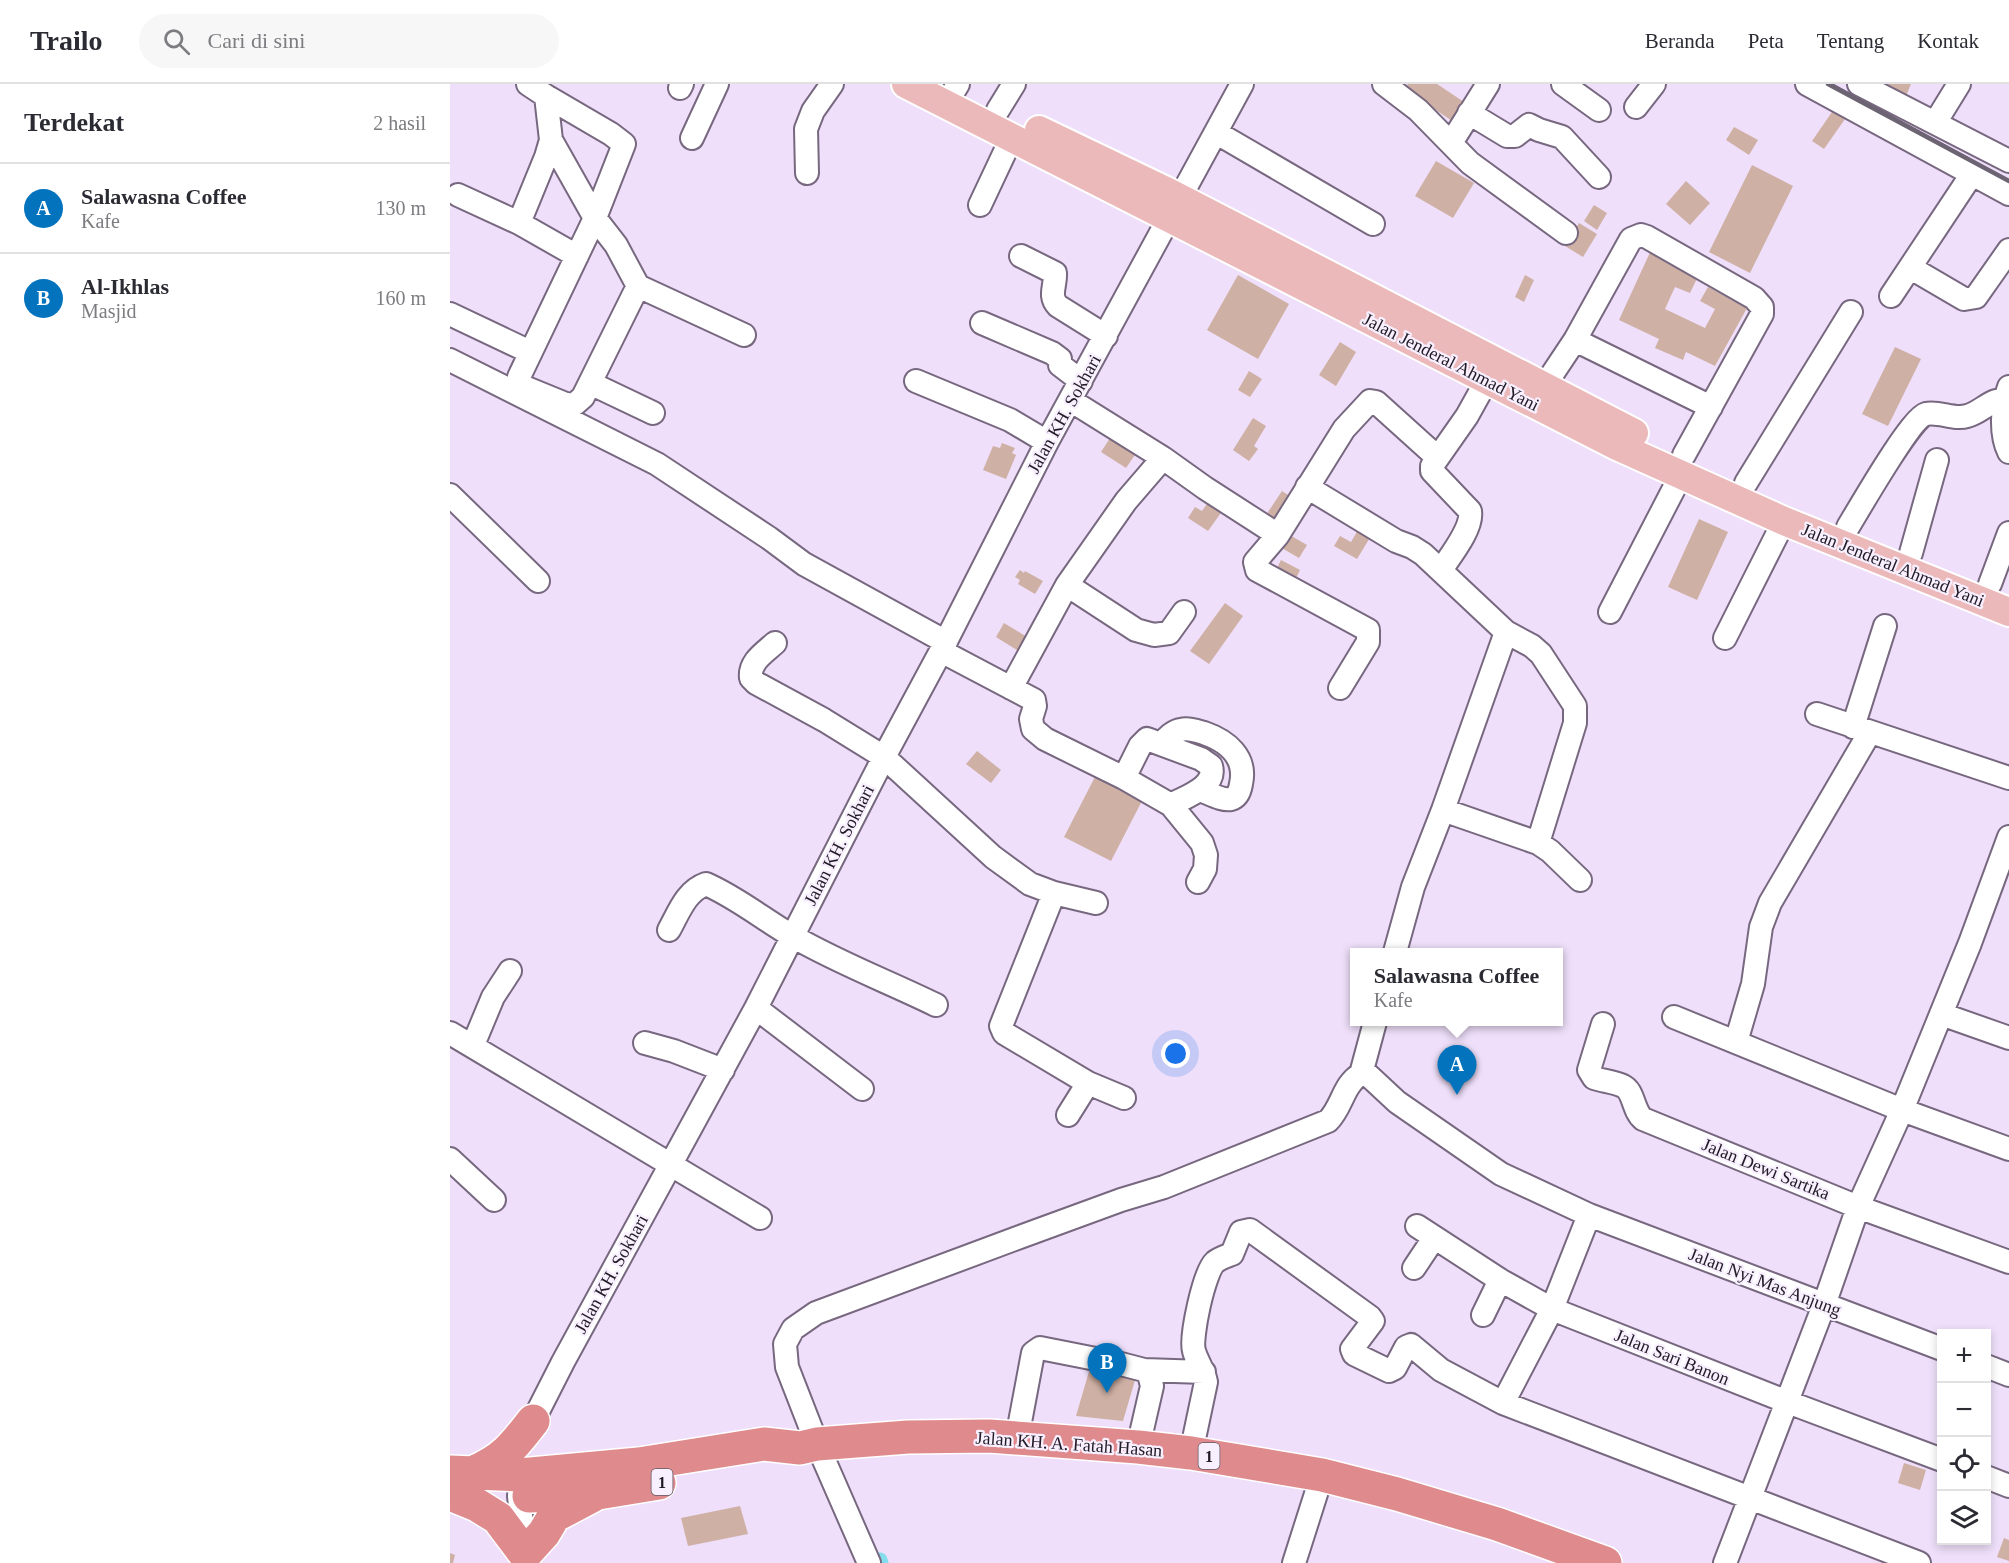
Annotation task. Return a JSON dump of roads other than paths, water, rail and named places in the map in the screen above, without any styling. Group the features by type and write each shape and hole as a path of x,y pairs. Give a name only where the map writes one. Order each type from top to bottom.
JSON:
{"highway":[{"path":"533,1421 543,1455 556,1472"},
{"path":"533,1421 506,1453 492,1464 455,1483 477,1505 498,1518 526,1559 555,1516 598,1493"},
{"name":"Jalan KH. A. Fatah Hasan","path":"520,1486 556,1472 639,1464 764,1444 809,1446 908,1437 1017,1438 1191,1453 1322,1475 1397,1494 1497,1524 1605,1563"},
{"name":"1","path":"455,1483 598,1493 770,1462 809,1446"}],"main road":[{"name":"Jalan Jenderal Ahmad Yani","path":"906,84 1011,137 1175,209 1545,385 1621,437"},
{"name":"Jalan Jenderal Ahmad Yani","path":"953,86 1487,380 1682,465 1784,521 2009,612"},
{"name":"Jalan Jenderal Ahmad Yani","path":"1682,465 1746,483 2000,588"}],"street":[{"path":"692,138 717,84"},
{"path":"807,173 806,129 813,111 832,84"},
{"path":"998,110 1014,84"},
{"name":"Jalan KH. Sokhari","path":"526,1559 520,1486 525,1446 533,1421 756,1008 1047,442 1242,84"},
{"path":"1384,84 1418,110 1487,177 1566,233"},
{"path":"1450,143 1488,84"},
{"path":"1563,84 1599,110"},
{"path":"1636,107 1654,84"},
{"path":"1807,84 2009,194"},
{"path":"1859,84 2009,161"},
{"path":"1935,123 1959,84"},
{"path":"537,90 551,140 595,218 616,245 638,286 744,335"},
{"path":"537,90 624,144 595,218 530,352 519,376 519,383 568,405 575,404 583,397 638,286"},
{"path":"1469,113 1507,136 1515,136 1528,125 1562,137 1599,177"},
{"path":"1217,133 1372,224"},
{"path":"980,205 1011,137"},
{"path":"519,223 551,140"},
{"path":"1891,296 1972,174"},
{"path":"458,195 519,223 577,255"},
{"path":"1545,385 1575,340 1631,239 1641,235 1754,298 1762,307 1762,314 1711,407 1610,612"},
{"path":"1911,268 1964,299 1971,299 1980,292 2009,250"},
{"path":"1021,256 1055,273 1053,295 1054,302 1058,306 1106,336"},
{"path":"1746,483 1851,312"},
{"path":"450,314 530,352"},
{"path":"982,323 1048,351 1060,359 1063,369 1082,381"},
{"path":"1575,340 1711,407"},
{"path":"450,360 657,464 770,538 804,564 1034,700 1035,706 1031,719 1033,729 1045,739 1124,778 1171,805 1202,843 1206,855 1205,869 1198,882"},
{"path":"1441,570 1468,528 1471,516 1470,511 1432,471 1432,466 1462,423 1487,380"},
{"path":"916,381 1010,420 1047,442"},
{"path":"590,383 653,413"},
{"path":"1848,527 1905,436 1922,416 1932,414 1965,417 2008,396 2004,438 2009,452"},
{"path":"1070,400 1163,458 1278,535"},
{"path":"1340,688 1368,642 1368,630 1257,570 1256,558 1278,535 1344,429 1370,401 1376,402 1437,457"},
{"path":"1011,688 1067,585 1126,501 1163,458"},
{"path":"1911,553 1937,460"},
{"path":"1307,487 1396,541 1413,547 1441,570 1506,633 1532,646 1541,654 1575,706 1575,723 1538,843"},
{"path":"450,495 538,581"},
{"path":"1725,638 1784,521"},
{"path":"2000,588 2009,533"},
{"path":"1067,585 1136,630 1154,635 1169,633 1184,612"},
{"path":"1736,1042 1753,984 1761,927 1770,903 1861,730 1885,626"},
{"path":"1396,948 1413,887 1506,633"},
{"path":"775,643 754,663 750,672 751,678 756,683 824,720 884,757 993,857 1030,884 1054,893 1096,903"},
{"path":"1817,714 2009,778"},
{"path":"1162,743 1181,729 1210,735 1230,746 1242,771 1240,789 1236,796 1229,799 1223,798 1200,789"},
{"path":"1124,778 1140,746 1147,739 1201,759 1211,766 1211,776 1200,789 1171,805"},
{"path":"1443,810 1538,843 1550,851 1580,880"},
{"path":"1725,1563 1785,1401 1824,1305 1858,1207 1902,1110 2009,837"},
{"path":"669,930 690,894 696,888 706,884 720,890 793,936 936,1005"},
{"path":"1054,893 1001,1026 1004,1033 1088,1083 1124,1098"},
{"path":"473,1045 493,997 510,971"},
{"path":"756,1008 862,1089"},
{"path":"1941,1014 2009,1038"},
{"path":"1674,1017 1902,1110 2009,1149"},
{"name":"Jalan Dewi Sartika","path":"1603,1024 1588,1070 1594,1078 1628,1089 1635,1111 1643,1119 1858,1207 2009,1262"},
{"path":"869,1563 809,1446 787,1367 785,1344 793,1329 816,1313 1098,1208 1164,1187 1328,1121 1336,1111 1349,1084 1360,1074 1374,1026"},
{"path":"450,1033 760,1218"},
{"path":"645,1043 674,1051 723,1070"},
{"name":"Jalan Nyi Mas Anjung","path":"1360,1074 1368,1075 1397,1102 1501,1174 1588,1215 1937,1347"},
{"path":"1068,1115 1088,1083"},
{"path":"450,1159 494,1200"},
{"path":"1503,1403 1552,1309 1588,1215"},
{"path":"1191,1453 1206,1382 1204,1372 1193,1350 1200,1295 1207,1275 1215,1262 1232,1254 1241,1232 1250,1230 1370,1317 1372,1321 1352,1349 1354,1354 1389,1371 1395,1368 1406,1347 1410,1345 1442,1370 1503,1403 1919,1563"},
{"name":"Jalan Sari Banon","path":"1414,1268 1425,1232 1500,1280 1552,1309 1937,1458"},
{"path":"1483,1315 1500,1280"},
{"path":"1017,1438 1033,1353 1036,1348 1144,1370 1204,1372"},
{"path":"1991,1368 2009,1375"},
{"path":"1138,1448 1152,1386 1152,1378 1144,1370"},
{"path":"1294,1563 1322,1475"},
{"path":"1991,1479 2009,1486"}],"railway":[{"path":"1828,84 2009,181"}],"place":[{"name":"Salawasna Coffee","path":"1457,1095"},
{"name":"Al-Ikhlas","path":"1107,1393"}]}
